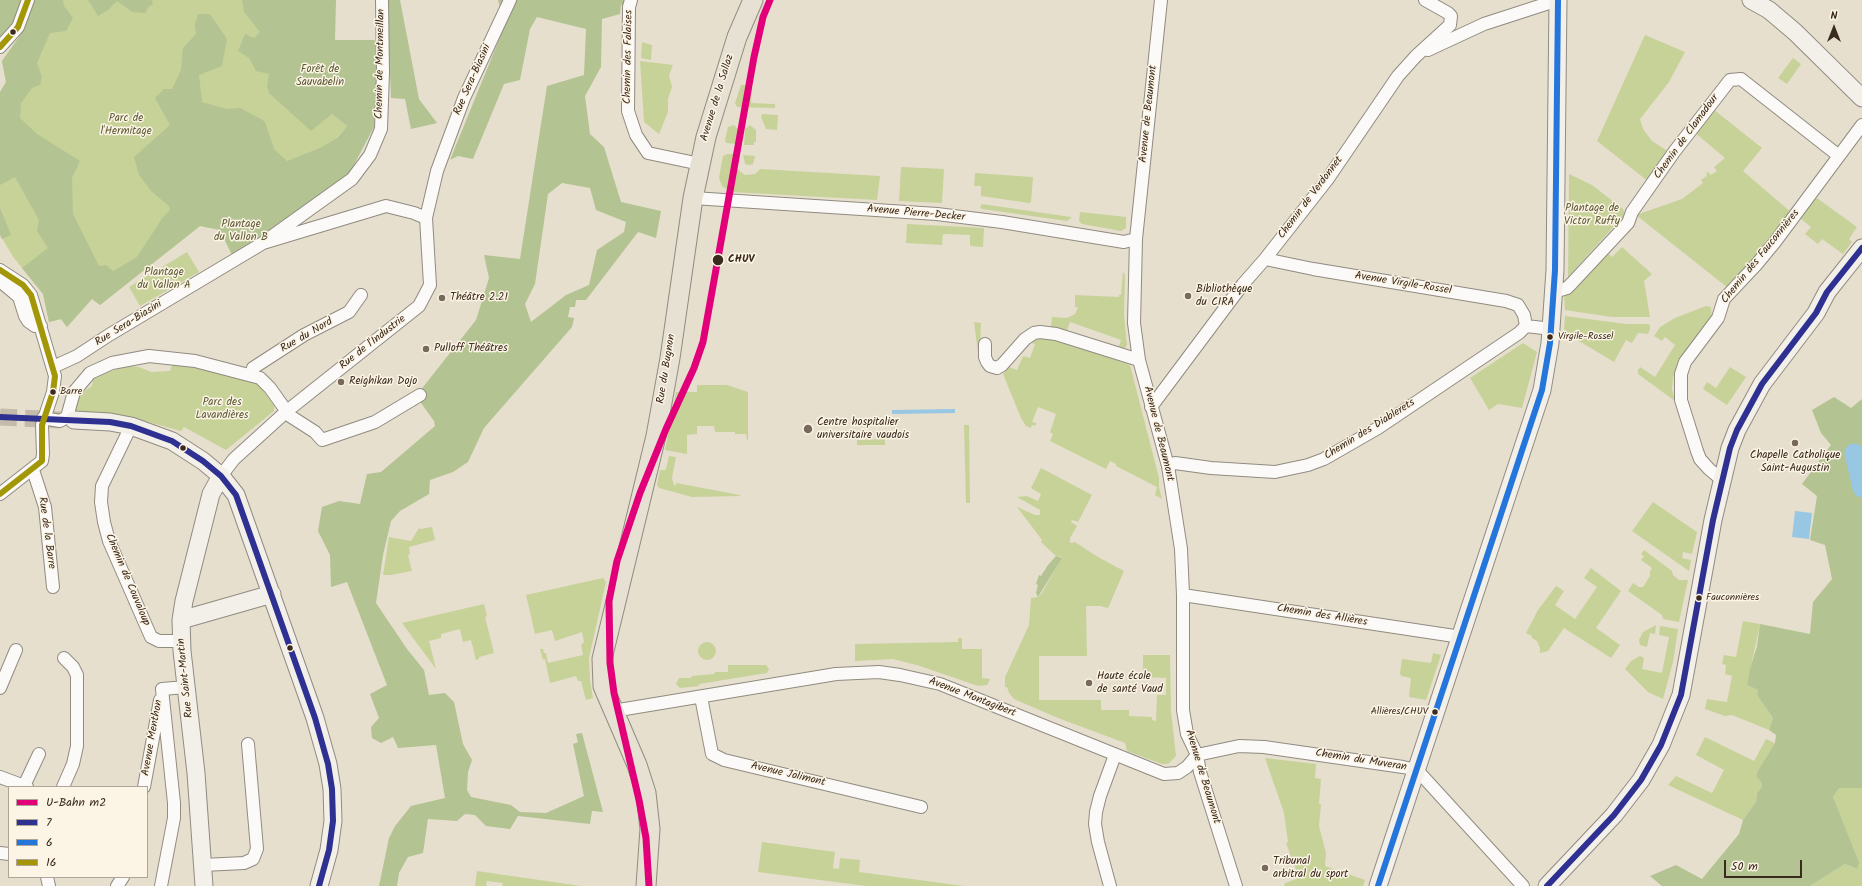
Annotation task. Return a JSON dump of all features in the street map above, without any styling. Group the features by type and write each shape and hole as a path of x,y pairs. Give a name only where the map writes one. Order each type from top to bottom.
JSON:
{"main road":[{"name":"Avenue de la Sallaz","path":"693,198 706,137 737,37 754,0"},
{"name":"Rue du Bugnon","path":"646,886 650,828 646,793 637,765 612,711 603,686 602,659 656,436 670,358 693,198"}],"street":[{"path":"0,47 18,27 28,0"},
{"name":"Chemin de Montmeillan","path":"263,243 352,179 370,155 380,129 383,72 382,0"},
{"name":"Rue Sera-Biasini","path":"53,367 77,356 109,335 263,243 386,206 414,213 426,218 441,162 464,98 510,0"},
{"name":"Chemin des Falaises","path":"631,0 629,7 628,111 636,135 648,153 700,164"},
{"name":"Avenue de Beaumont","path":"1161,0 1136,239 1134,323 1139,360 1168,466 1181,549 1183,595 1183,710 1187,734 1197,755 1200,772 1236,886"},
{"name":"Chemin de Verdonnet","path":"1151,407 1243,284 1265,259 1327,180 1398,76 1416,56 1450,25 1452,21 1451,16 1448,13 1425,0"},
{"path":"1378,886 1542,390 1552,329 1554,292 1558,0 1484,24 1416,56"},
{"path":"1751,0 1769,10 1795,32 1862,98"},
{"name":"Chemin de Clamadour","path":"1554,292 1567,288 1628,223 1632,212 1674,152 1730,80 1740,79 1839,156"},
{"name":"Chemin des Fauconnières","path":"1722,480 1709,469 1700,458 1681,400 1681,374 1685,362 1718,318 1724,299 1775,242 1862,125"},
{"name":"Avenue Pierre-Decker","path":"693,198 937,214 1124,242 1136,239"},
{"name":"Rue de l'Industrie","path":"221,476 234,459 287,411 419,306 430,285 426,218"},
{"path":"1547,886 1614,815 1641,780 1661,746 1681,694 1713,520 1722,480 1737,430 1760,386 1816,313 1825,295 1862,248"},
{"name":"Avenue Virgile-Rossel","path":"1265,259 1314,270 1506,301 1518,305 1524,315 1526,326"},
{"path":"1816,313 1832,300 1862,262"},
{"path":"0,270 28,290 34,303 55,376 53,392 43,418 42,461 33,470 0,494"},
{"path":"0,281 20,297 25,316 28,321 35,326 40,324"},
{"name":"Rue du Nord","path":"251,374 253,368 304,335 350,312 361,295"},
{"path":"1526,326 1552,329"},
{"name":"Chemin des Diablerets","path":"1168,466 1175,463 1232,470 1275,472 1308,465 1324,459 1378,428 1519,333 1526,326"},
{"path":"985,344 985,357 987,362 990,366 997,368 1007,360 1024,339 1034,333 1040,332 1056,334 1139,360"},
{"path":"43,418 60,420 67,417 74,392 90,373 112,363 140,357 176,358 251,374 263,381 290,416 314,432 322,440 375,422 420,394"},
{"path":"74,420 110,422 131,426 172,441 203,461 221,476 236,495 315,718 331,784 333,821 329,850 319,886"},
{"name":"Chemin de Couvaloup","path":"131,426 102,486 101,502 104,522 109,541 151,637 159,641 181,641"},
{"name":"Rue de la Barre","path":"33,470 45,507 53,587"},
{"name":"Rue Saint-Martin","path":"204,886 196,773 181,641 181,620 184,600 211,494 221,476"},
{"path":"181,620 272,594"},
{"name":"Chemin des Allières","path":"1183,595 1461,637"},
{"path":"0,688 16,650"},
{"path":"63,786 73,764 77,746 77,675 64,658"},
{"name":"Avenue Montagibert","path":"612,711 836,674 879,672 940,684 1164,774 1178,772 1187,767 1197,755"},
{"name":"Avenue Menthon","path":"144,786 162,689 186,687"},
{"path":"161,886 174,818 174,803 162,689"},
{"name":"Avenue Jolimont","path":"701,697 712,754 724,760 921,807"},
{"path":"203,865 244,863 253,859 257,849 248,744"},
{"name":"Chemin du Muveran","path":"1197,755 1239,746 1264,747 1416,770 1523,886"},
{"path":"0,777 26,786 39,754"},
{"path":"1110,886 1098,842 1096,818 1100,796 1115,755"}],"green space":[{"path":"0,0 23,0 14,23 0,38"},
{"name":"Parc de l'Hermitage","path":"35,0 266,0 332,114 347,126 232,255 220,230 200,226 100,305 92,299 67,327 61,319 49,322 43,294 14,258 0,235 0,92 6,82 2,61 19,37"},
{"path":"35,0 63,0 64,6 73,18 66,31 50,33 37,63 42,77 40,85 32,88 21,103 20,118 37,134 80,161 72,178 73,214 99,266 106,265 113,271 137,257 163,217 170,210 169,206 151,191 139,175 134,157 170,125 155,98 164,89 172,89 181,70 183,48 196,34 195,25 198,14 210,14 227,39 222,66 199,75 202,102 227,109 240,108 261,119 265,122 274,149 287,161 320,148 337,138 347,126 332,114 311,131 269,93 267,86 269,74 256,71 249,58 238,51 245,34 254,38 260,32 244,12 242,0 336,0 335,40 374,40 378,45 374,127 347,178 266,237 232,255 220,230 200,226 100,305 92,299 67,327 61,319 49,322 43,294 22,268 48,248 37,231 39,220 15,177 0,185 0,92 6,82 2,61 19,37"},
{"path":"88,0 152,0 153,4 148,7 146,13 132,12 117,1 108,10 98,16"},
{"path":"387,0 400,0 419,99 437,123 411,129 405,99 391,98"},
{"path":"498,0 625,0 625,5 621,5 620,14 602,19 601,67 585,96 590,134 604,147 621,202 661,211 656,238 638,232 586,300 576,300 575,307 570,307 568,317 574,318 572,327 484,428 468,462 453,472 430,480 429,494 400,511 391,521 383,555 376,603 407,649 424,670 429,695 445,693 454,702 463,744 472,760 468,772 467,790 471,797 511,805 520,812 546,813 584,796 573,744 578,742 576,734 582,733 603,812 592,811 590,824 518,816 510,829 486,826 475,815 465,814 457,821 428,819 423,853 408,857 399,873 397,886 379,886 389,838 395,826 411,806 445,798 436,745 398,748 393,737 381,743 372,738 371,727 379,718 370,694 387,685 347,582 331,587 330,555 318,531 322,507 339,501 360,504 367,474 381,472 435,426 434,421 416,396 476,320 489,278 484,255 520,259 547,86 584,75 586,29 537,17 530,29 520,80 504,84 473,159 458,156 450,160 505,25","holes":["562,183 590,188 596,210 626,222 624,232 597,250 589,285 566,295 531,322 525,304 535,284 548,194"]},
{"path":"1645,35 1685,52 1669,82 1640,119 1643,129 1652,141 1669,152 1649,182 1597,141"},
{"path":"642,42 652,45 651,60 641,58"},
{"path":"1793,58 1801,64 1787,84 1778,78"},
{"path":"640,61 673,65 669,75 672,87 668,99 668,112 659,134 644,122"},
{"path":"741,85 749,85 752,87 751,103 775,104 775,108 737,107 735,103"},
{"path":"1713,109 1762,148 1743,171 1793,214 1728,288 1636,215 1682,199 1703,183 1701,180 1707,176 1706,173 1708,172 1711,175 1717,171 1714,167 1725,158 1694,132"},
{"path":"762,114 778,115 777,130 766,129 761,117"},
{"path":"734,125 738,129 737,144 726,143 725,140 728,127"},
{"path":"750,125 756,130 756,142 754,142 754,145 744,145 745,129"},
{"path":"727,154 736,154 737,169 745,175 755,174 760,169 880,176 877,200 731,192 722,186 719,178 723,156"},
{"path":"743,155 755,156 753,164 745,164"},
{"path":"901,167 944,169 942,203 899,201"},
{"path":"975,173 1033,177 1031,202 1029,203 981,196 981,186 974,186"},
{"name":"Plantage de Victor Ruffy","path":"1569,174 1592,185 1623,209 1625,214 1568,277"},
{"path":"1814,196 1857,227 1849,239 1852,242 1843,254 1822,239 1818,244 1805,234 1811,227 1800,218 1800,216"},
{"path":"982,204 1071,218 1067,221 982,209 980,207"},
{"path":"0,208 11,235 2,239 0,235"},
{"path":"1080,212 1126,217 1126,228 1121,231 1082,224 1079,221"},
{"path":"907,224 984,228 983,247 970,246 970,235 943,234 942,245 906,243"},
{"path":"1622,247 1652,274 1644,281 1650,317 1612,317 1565,310 1564,295 1607,252 1612,257"},
{"name":"Plantage du Vallon A","path":"187,252 199,272 140,306 129,287"},
{"path":"1123,272 1125,275 1124,315 1127,345 1124,349 1118,349 1121,340 1070,322 1067,331 1051,327 1052,317 1067,318 1075,314 1078,307 1075,307 1075,295 1119,297 1119,295 1121,295"},
{"path":"1706,306 1711,307 1712,317 1677,366 1673,378 1672,389 1675,401 1638,374 1638,370 1640,367 1655,377 1675,345 1665,337 1662,341 1654,336 1660,327 1675,318"},
{"path":"1565,316 1626,324 1648,324 1650,325 1650,329 1648,334 1638,333 1632,343 1626,340 1614,362 1564,332"},
{"path":"974,322 981,323 980,352 978,353"},
{"path":"1041,337 1052,337 1130,365 1159,478 1159,487 1162,499 1155,495 1157,487 1116,466 1116,464 1110,461 1106,469 1050,441 1053,434 1050,432 1056,414 1038,407 1032,422 1036,423 1035,426 1032,425 1031,428 1026,426 1021,418 1003,374 1009,367 1017,370 1023,356 1030,358 1035,344 1028,341"},
{"path":"1523,343 1537,352 1522,408 1498,404 1489,410 1470,378"},
{"name":"Parc des Lavandières","path":"178,363 258,384 274,406 274,411 226,450 184,427 181,431 126,416 75,412 75,402 80,394 92,386 93,379 102,374 128,366 139,367 151,372 170,371 172,365"},
{"path":"1730,367 1746,377 1727,405 1703,389 1707,382 1716,388"},
{"path":"697,385 727,385 748,392 747,441 746,434 735,434 735,432 715,432 714,426 697,426 697,434 687,435 687,454 665,450 676,392 697,392"},
{"path":"1834,397 1851,408 1862,399 1862,788 1839,788 1833,797 1859,863 1857,869 1845,864 1810,886 1662,886 1650,876 1676,865 1702,879 1739,834 1743,820 1756,802 1757,793 1762,787 1761,782 1756,776 1757,772 1775,743 1776,735 1769,730 1773,718 1757,695 1758,690 1747,685 1757,646 1760,624 1810,634 1813,602 1832,579 1825,545 1810,540 1817,496 1802,484 1831,445 1821,433 1812,410"},
{"path":"964,425 969,425 970,503 966,503"},
{"path":"885,439 885,445 857,445 857,440"},
{"path":"669,456 676,457 672,478 674,485 676,486 676,483 740,496 692,497 659,488 657,485 660,470 666,469"},
{"path":"1041,468 1092,495 1078,522 1072,520 1071,522 1077,526 1070,538 1070,543 1075,542 1124,571 1108,608 1100,606 1086,606 1087,656 1039,656 1039,700 1101,700 1101,710 1129,710 1129,716 1152,717 1152,720 1156,721 1157,695 1166,695 1166,678 1143,677 1143,655 1170,655 1171,711 1176,756 1168,764 1162,764 1127,751 1125,743 1058,718 1014,699 1009,693 1007,687 1005,687 1005,677 1029,625 1031,598 1038,597 1042,593 1062,557 1056,556 1041,542 1042,540 1017,507 1035,515 1040,515 1040,510 1017,497 1027,496 1038,501 1041,494 1031,488"},
{"path":"1653,502 1697,532 1692,554 1683,552 1682,558 1691,560 1689,571 1632,531"},
{"path":"432,527 435,540 409,547 410,554 408,555 412,571 383,575 389,537 411,541 419,528"},
{"path":"1644,550 1672,571 1673,575 1679,580 1688,580 1679,622 1663,619 1662,615 1628,591 1633,583 1639,587 1643,587 1650,576 1652,568 1641,560 1644,556 1641,554"},
{"path":"1056,556 1062,558 1038,597 1036,593 1038,585 1036,584 1039,575 1041,576"},
{"path":"1591,568 1621,591 1596,628 1620,645 1611,658 1564,628 1548,651 1540,653 1540,648 1537,641 1526,633 1538,610 1556,586 1564,591 1555,605 1575,619 1597,587 1584,578"},
{"path":"603,578 606,582 589,658 593,698 586,700 581,681 578,681 576,676 550,683 545,659 543,660 540,649 543,649 544,653 546,653 548,663 583,655 581,645 584,642 582,632 555,641 552,630 535,634 526,595"},
{"path":"484,604 487,616 485,617 494,653 479,657 479,659 476,660 471,640 463,642 460,629 441,634 441,638 429,641 436,669 402,623"},
{"path":"1743,621 1760,624 1747,685 1758,690 1757,695 1773,718 1769,730 1732,715 1725,716 1705,709 1707,699 1727,702 1732,676 1725,674 1726,665 1722,664 1724,655 1736,657"},
{"path":"1656,625 1655,634 1650,633 1647,647 1640,645 1639,640 1643,632"},
{"path":"1660,626 1678,629 1673,662 1663,699 1648,692 1625,669 1631,661 1640,656 1644,658 1642,669 1662,673 1669,637 1659,635"},
{"path":"958,638 962,638 962,649 982,649 982,678 990,679 987,685 978,686 920,666 893,659 855,661 855,644 958,642"},
{"path":"707,642 713,645 716,651 713,657 707,660 701,657 698,651 701,645"},
{"path":"1433,653 1441,655 1426,700 1409,697 1411,678 1401,676 1402,659 1431,663"},
{"path":"728,665 766,665 769,669 767,673 699,684 699,686 680,688 676,684 679,678 691,678 692,676 714,674 715,672 728,672"},
{"path":"1705,737 1754,761 1766,739 1775,743 1757,772 1756,776 1761,782 1762,787 1757,793 1756,802 1743,820 1668,785 1676,776 1712,793 1724,770 1696,755"},
{"path":"1265,758 1316,764 1315,778 1321,779 1319,826 1326,853 1325,866 1365,880 1363,886 1284,886 1285,883 1299,878 1286,843 1288,842 1284,813"},
{"path":"1839,788 1862,788 1862,886 1810,886 1845,864 1856,869 1833,797"},
{"path":"762,842 835,852 833,868 839,869 840,858 860,860 859,872 964,886 866,886 758,872"},
{"path":"477,871 581,886 502,886 503,883 487,881 486,886 475,886"}],"water":[{"path":"955,409 955,413 892,414 892,410"},
{"path":"1858,468 1862,470 1862,495 1853,486 1852,470"},
{"path":"1795,511 1812,513 1809,539 1792,537"}],"waterway":[{"path":"1854,453 1862,488"}],"tunnel":[{"path":"0,417 60,420"}],"metro line":[{"name":"m2","path":"649,886 646,838 639,800 614,693 610,663 609,601 617,561 640,493 666,429 694,368 703,342 754,57 763,17 770,0"}],"transit line":[{"name":"16","path":"0,47 18,27 28,0"},
{"name":"6","path":"1378,886 1542,390 1550,343 1555,270 1558,0"},
{"name":"7","path":"1547,886 1614,815 1641,780 1661,745 1681,695 1713,520 1730,448 1737,430 1762,384 1816,313 1827,292 1862,248"},
{"name":"16","path":"0,270 23,285 31,295 55,376 53,392 42,425 42,461 0,494"},
{"name":"7","path":"0,417 110,422 131,426 172,441 203,461 221,476 236,495 315,718 328,764 332,789 333,821 329,850 319,886"}],"place":[{"name":"CHUV","path":"718,260"},
{"name":"Bibliothèque du CIRA","path":"1188,296"},
{"name":"Théâtre 2.21","path":"442,298"},
{"name":"Virgile-Rossel","path":"1550,337"},
{"name":"Pulloff Théâtres","path":"426,349"},
{"name":"Reighikan Dojo","path":"341,382"},
{"name":"Barre","path":"53,392"},
{"name":"Centre hospitalier universitaire vaudois","path":"808,429"},
{"name":"Chapelle Catholique Saint-Augustin","path":"1795,443"},
{"name":"Fauconnières","path":"1699,598"},
{"name":"Haute école de santé Vaud","path":"1089,683"},
{"name":"Allières/CHUV","path":"1435,712"},
{"name":"Tribunal arbitral du sport","path":"1265,868"}],"park label":[{"name":"Forêt de Sauvabelin","path":"320,76"},
{"name":"Plantage du Vallon B","path":"241,231"}]}
